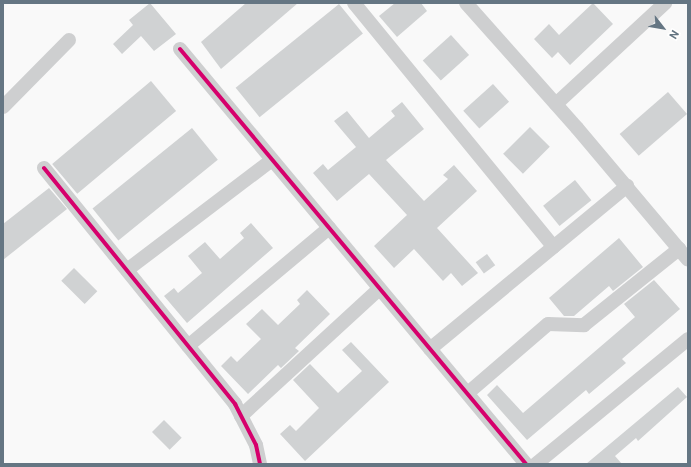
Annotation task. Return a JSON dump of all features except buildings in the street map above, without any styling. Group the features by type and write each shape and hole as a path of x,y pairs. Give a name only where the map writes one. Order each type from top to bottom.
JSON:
{"street":[{"path":"354,3 554,247"},
{"path":"466,3 627,186 688,260"},
{"path":"556,104 665,3"},
{"path":"3,107 69,40"},
{"path":"180,49 379,289 469,392 526,464"},
{"path":"127,270 272,160"},
{"path":"44,168 235,404 256,445 260,464"},
{"path":"430,349 627,186"},
{"path":"188,346 329,228"},
{"path":"469,392 548,324 584,326 679,249"},
{"path":"241,416 379,289"},
{"path":"536,464 688,339"}],"cycle path":[{"path":"180,49 526,464"},
{"path":"44,168 235,404 256,445 260,464"}]}
